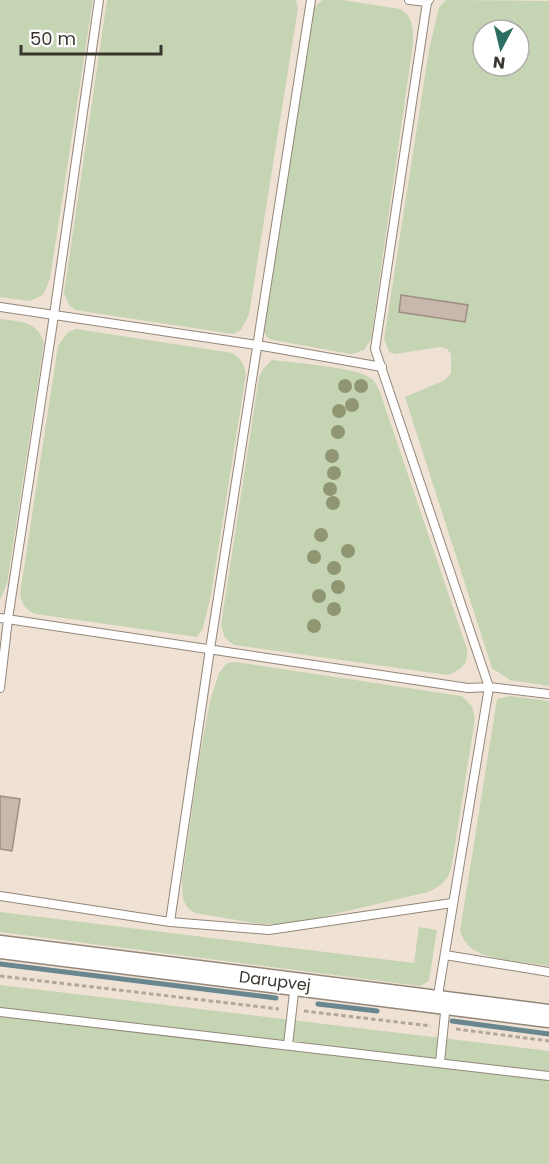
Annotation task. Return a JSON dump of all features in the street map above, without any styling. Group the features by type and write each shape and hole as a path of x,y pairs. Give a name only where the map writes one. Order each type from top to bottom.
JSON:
{"street":[{"name":"Darupvej","path":"0,947 549,1016"}],"lane":[{"path":"0,688 4,618 54,315 99,0"},
{"path":"170,922 311,0"},
{"path":"409,0 428,1 375,349 489,687 445,955 442,1003 444,1028 440,1062"},
{"path":"0,308 257,345 382,367"},
{"path":"4,618 468,688 489,687 549,694"},
{"path":"0,896 170,922 269,930 452,903"},
{"path":"445,955 549,972"},
{"path":"288,1045 295,984"},
{"path":"0,1012 549,1076"}],"path":[{"path":"0,976 549,1041"}],"green space":[{"path":"0,0 93,0 50,279 43,295 30,301 0,297"},
{"path":"107,0 296,0 298,8 249,314 241,330 233,334 75,310 69,305 64,293"},
{"path":"323,0 342,0 400,9 408,16 413,28 413,44 371,339 364,350 351,354 273,340 268,338 264,332 313,8"},
{"path":"446,0 549,1 549,686 510,680 492,668 405,397 445,380 451,373 451,354 447,349 440,347 395,354 389,352 384,339 429,50 439,7"},
{"path":"0,319 32,326 41,335 44,343 7,584 0,600"},
{"path":"76,329 233,353 244,367 246,374 211,595 203,628 197,637 36,614 27,609 22,600 20,594 58,346 68,332"},
{"path":"272,360 350,371 369,377 376,383 467,649 465,663 457,671 448,675 234,645 225,638 221,625 259,377"},
{"path":"236,662 461,696 468,702 474,712 474,725 452,864 447,878 441,885 428,892 313,919 278,924 260,924 195,913 188,908 183,900 182,880 210,701 219,673 227,663"},
{"path":"510,696 549,701 549,966 482,954 469,946 460,931 497,699"},
{"path":"0,912 414,963 419,927 437,930 429,981 420,986 0,932"},
{"path":"0,985 549,1051 549,1164 0,1164"}],"building":[{"path":"401,295 468,305 465,322 399,312"},
{"path":"0,796 20,799 12,851 0,849"}],"waterway":[{"path":"0,964 276,998"},
{"path":"318,1004 377,1011"},
{"path":"452,1021 549,1034"}]}
